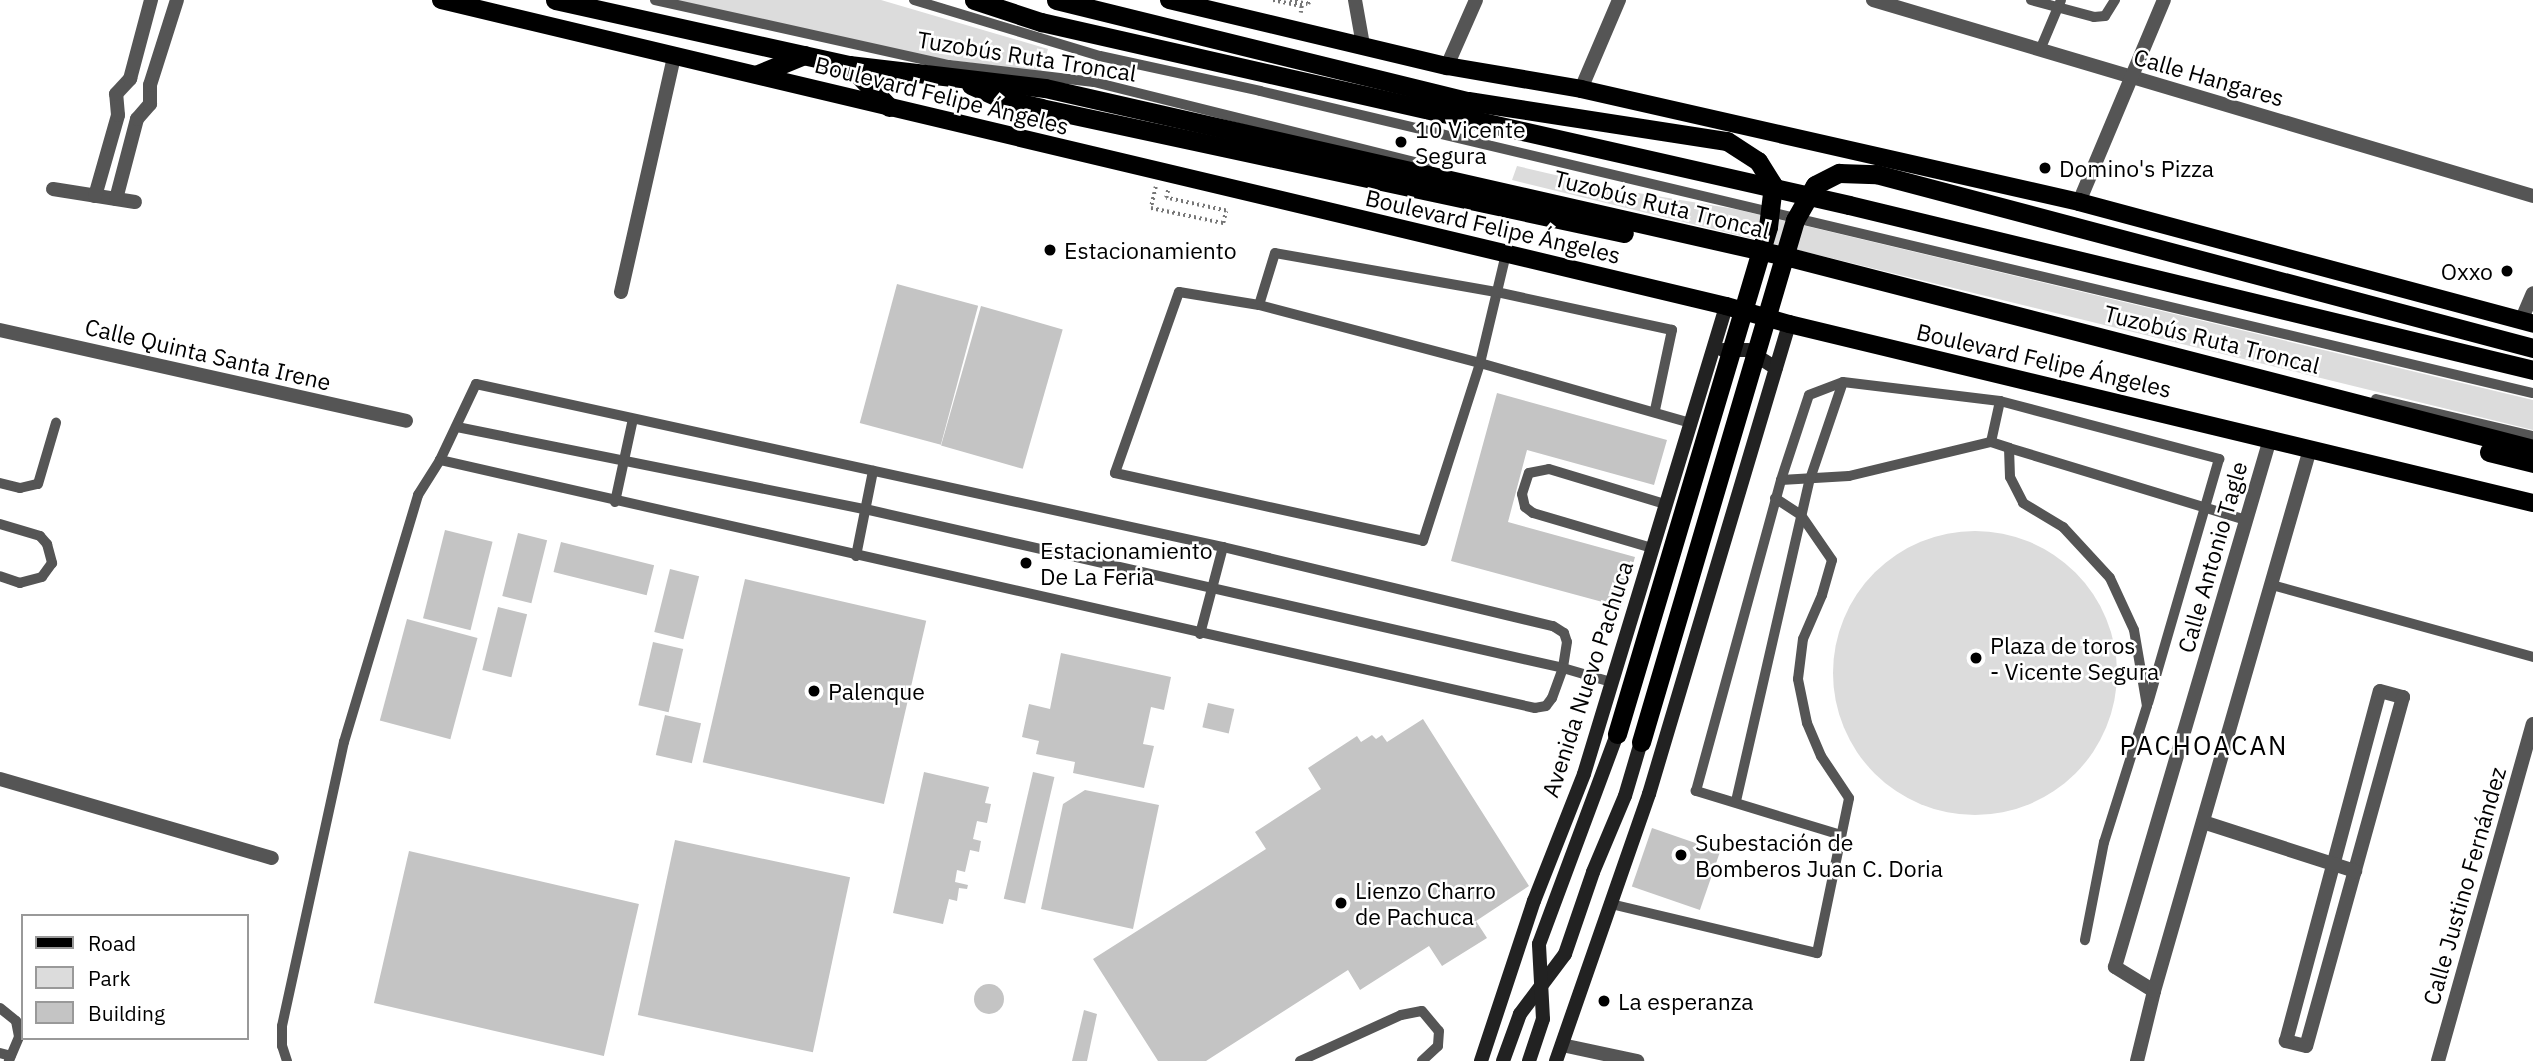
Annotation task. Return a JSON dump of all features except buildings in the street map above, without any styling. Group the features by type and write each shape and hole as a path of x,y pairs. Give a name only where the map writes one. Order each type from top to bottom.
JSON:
{"highway":[{"name":"Boulevard Felipe Ángeles","path":"555,0 849,65 1045,88 1793,258 2533,449"},
{"path":"974,0 1041,22 1849,205 2533,370"},
{"path":"1056,0 1468,102 1727,141 1758,161 1773,185 1768,227 1617,734"},
{"path":"758,74 804,55"},
{"path":"849,65 889,107"},
{"path":"951,77 1003,99 1041,108 1680,245 1718,250 1768,227"},
{"path":"1641,741 1795,220 1815,185 1839,173 1876,174 2533,348"},
{"path":"1793,230 1814,265 1827,277 1857,287 2533,463"}],"main road":[{"name":"Boulevard Felipe Ángeles","path":"441,0 1726,306 1790,324 2533,503"},
{"path":"1174,1 1447,66 1581,89 2079,202 2527,323"},
{"name":"Avenida Nuevo Pachuca","path":"1481,1061 1534,901 1584,774 1726,306"},
{"path":"1556,1061 1649,794 1790,324"},
{"path":"1712,352 1747,350 1776,368"},
{"path":"1529,1061 1543,1018 1539,944 1617,734"},
{"path":"1503,1061 1520,1014 1565,954 1592,872 1625,796 1641,741"}],"street":[{"path":"95,196 118,115 116,94 130,79 151,0"},
{"path":"116,199 137,119 150,104 150,85 177,0"},
{"path":"1354,0 1363,45"},
{"path":"1447,66 1476,0"},
{"path":"1581,89 1619,0"},
{"name":"Calle Hangares","path":"1873,0 2533,196"},
{"path":"2079,202 2164,0"},
{"path":"621,292 674,56"},
{"path":"130,79 150,85"},
{"path":"118,115 137,119"},
{"path":"53,189 135,202"},
{"path":"2527,323 2533,293"},
{"name":"Calle Quinta Santa Irene","path":"0,330 406,421"},
{"name":"Calle Antonio Tagle","path":"2154,991 2115,967 2270,439"},
{"path":"2137,1061 2154,991 2310,449"},
{"path":"2380,691 2403,697 2387,756 2306,1046 2286,1041 2380,691"},
{"name":"Calle Justino Fernández","path":"2438,1061 2533,724"},
{"path":"2364,750 2387,756"},
{"path":"0,779 272,858"},
{"path":"2203,822 2355,871"},
{"path":"1562,1045 1637,1061"}],"lane":[{"name":"Tuzobús Ruta Troncal","path":"654,0 949,65 1094,82 2533,436"},
{"name":"Tuzobús Ruta Troncal","path":"914,0 1100,56 1260,91 2533,393"},
{"path":"2031,0 2060,4 2094,17 2105,16 2115,0"},
{"path":"2040,50 2060,4"},
{"path":"1259,305 1275,253 1496,292 1672,330 1655,411"},
{"path":"1506,254 1480,363 1423,541 1115,473 1179,292 1259,305 1480,363 1690,423"},
{"path":"1841,835 1696,791 1781,480 1809,395 1843,382 2000,401 2218,459 2147,706 2104,842 2085,940"},
{"path":"1736,802 1810,479 1843,382"},
{"path":"287,1061 282,1046 282,1026 344,742 418,495 440,460 476,384 1223,547 1553,626 1564,632 1567,642 1563,668 1552,698 1546,706 1535,708 615,502 491,470 440,460"},
{"path":"1991,442 2000,401"},
{"path":"615,502 633,419"},
{"path":"0,483 20,488 38,484 56,423"},
{"path":"457,427 865,509 1563,668 1611,682"},
{"path":"1781,480 1849,476 1991,442 2246,520"},
{"path":"2009,448 2010,477 2024,503 2063,527 2110,578 2134,630 2147,706"},
{"path":"1652,548 1533,513 1525,507 1522,494 1529,473 1549,469 1665,504"},
{"path":"856,556 873,471"},
{"path":"1611,904 1817,953 1849,798 1821,756 1807,723 1798,678 1803,639 1822,595 1832,560 1801,515 1776,498"},
{"path":"0,524 40,536 47,544 52,563 42,577 20,583 0,576"},
{"path":"1200,634 1223,547"},
{"path":"2272,585 2533,657"},
{"path":"0,1008 16,1021 19,1037 10,1058 0,1053"},
{"path":"1300,1061 1401,1015 1422,1011 1439,1031 1438,1046 1422,1061"}],"path":[{"path":"1290,0 1308,4 1310,0"},
{"path":"1151,208 1223,223 1226,211 1166,198 1167,190"}],"green space":[{"path":"671,0 881,0 1048,49 1041,72 942,59"},
{"path":"1517,166 1620,190 1735,209 2533,400 2533,430 1512,180"},
{"name":"Plaza de toros - Vicente Segura","path":"1975,531 2016,537 2042,548 2065,563 2085,583 2100,606 2111,632 2117,673 2111,714 2100,740 2085,763 2065,783 2042,798 2016,809 1975,815 1934,809 1908,798 1885,783 1865,763 1850,740 1839,714 1833,673 1839,632 1850,606 1865,583 1885,563 1908,548 1934,537"}],"place":[{"name":"10 Vicente Segura","path":"1401,142"},
{"name":"Domino's Pizza","path":"2045,168"},
{"name":"Estacionamiento","path":"1050,250"},
{"name":"Oxxo","path":"2507,271"},
{"name":"Estacionamiento De La Feria","path":"1026,563"},
{"name":"Plaza de toros - Vicente Segura","path":"1976,658"},
{"name":"Palenque","path":"814,691"},
{"name":"Subestación de Bomberos Juan C. Doria","path":"1681,855"},
{"name":"Lienzo Charro de Pachuca","path":"1341,903"},
{"name":"La esperanza","path":"1604,1001"}],"district":[{"name":"PACHOACAN","path":"2204,746"}]}
